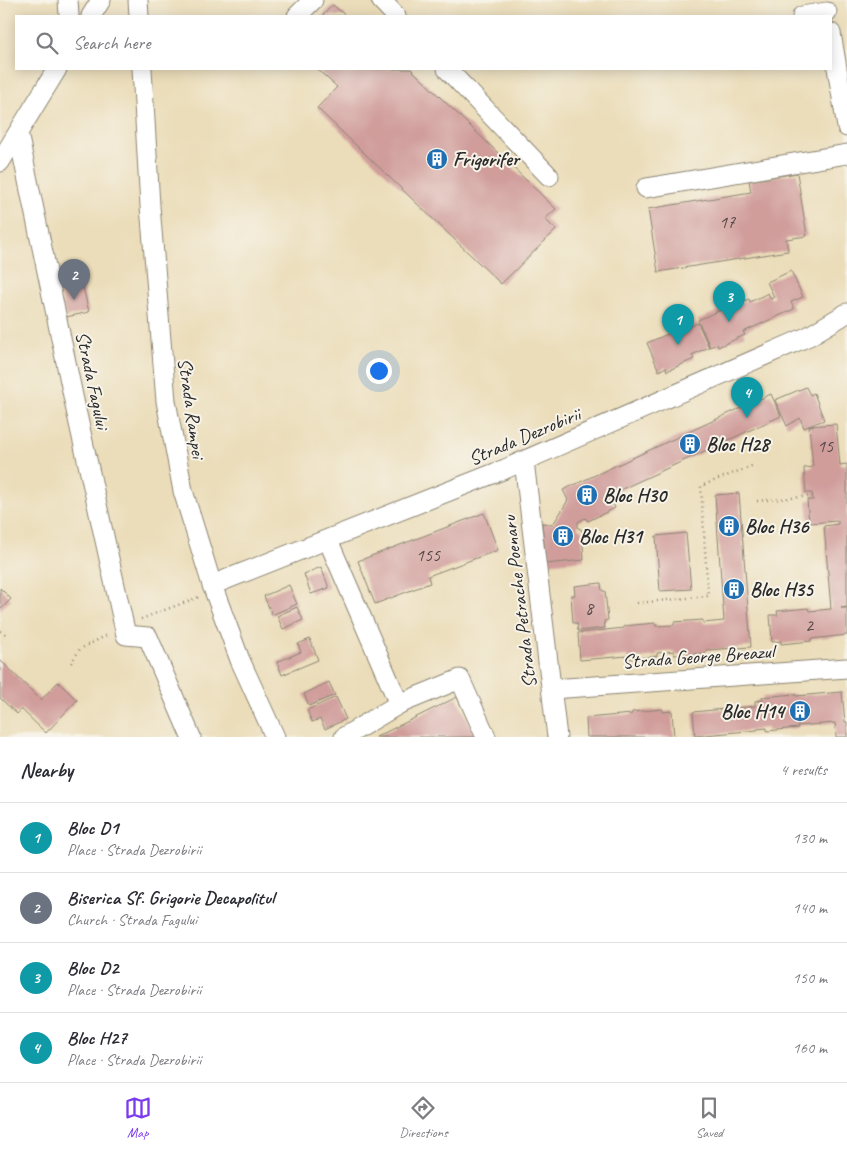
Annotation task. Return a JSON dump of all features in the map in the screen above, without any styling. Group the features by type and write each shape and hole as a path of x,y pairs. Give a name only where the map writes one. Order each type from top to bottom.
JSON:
{"street":[{"path":"68,0 69,15"},
{"path":"92,15 101,0"},
{"path":"138,0 139,15"},
{"path":"298,15 313,0"},
{"path":"381,0 395,15"},
{"path":"806,15 827,9"},
{"path":"832,39 847,127"},
{"path":"0,162 56,70"},
{"name":"Strada Rampei","path":"142,70 150,206 166,401 183,491 212,585 240,660 275,737"},
{"path":"448,70 549,176"},
{"name":"Strada Fagului","path":"18,133 76,410 126,635 148,637 191,737"},
{"path":"646,188 847,154"},
{"name":"Strada Dezrobirii","path":"212,585 524,461 810,336 847,313"},
{"name":"Strada Petrache Poenaru","path":"524,461 557,737"},
{"path":"328,540 399,704"},
{"name":"Strada George Breazul","path":"552,689 847,668"},
{"path":"344,737 399,704 460,679 486,737"}],"path":[{"path":"637,603 708,596 701,486 754,465"},
{"path":"756,501 812,496"},
{"path":"0,631 7,635"}],"building":[{"path":"333,5 345,15 323,15"},
{"name":"Frigorifer","path":"318,70 412,70 556,209 545,219 556,230 501,284 317,108 337,87"},
{"path":"797,173 807,236 786,239 788,251 658,272 648,209 751,192 749,181"},
{"path":"791,271 803,297 791,302 794,309 743,332 745,335 718,347 717,344 710,347 698,320 723,309 725,314 732,310 731,307 749,299 750,302 768,293 771,299 774,297 767,282"},
{"path":"82,283 89,312 66,317 59,288"},
{"path":"698,323 709,347 692,355 694,359 667,371 666,367 659,371 647,343 672,332 674,337 681,334 680,331"},
{"path":"806,387 810,395 814,393 824,420 804,428 800,418 787,426 775,400"},
{"path":"771,394 781,416 609,495 615,508 588,521 585,518 578,522 578,528 582,530 584,560 546,564 542,523 553,524 561,512 568,500 563,490"},
{"path":"836,424 840,465 847,464 847,607 841,608 847,608 847,635 781,644 781,641 772,642 770,615 778,615 777,611 808,608 809,611 831,609 824,526 838,524 838,521 809,523 807,500 813,500 812,493 806,493 804,468 813,467 809,426"},
{"path":"739,493 751,647 706,650 706,653 674,655 674,651 657,653 657,656 628,659 627,656 580,660 578,633 655,623 656,626 674,625 674,622 703,620 703,623 724,621 715,495"},
{"path":"484,513 498,550 428,576 430,583 375,604 358,561"},
{"path":"686,533 691,589 660,591 656,536"},
{"path":"321,567 329,588 311,594 304,574"},
{"path":"601,583 602,591 605,591 608,620 604,621 605,628 578,631 577,623 573,623 571,595 575,595 574,586"},
{"path":"289,585 297,604 272,615 264,596"},
{"path":"0,588 11,599 0,610"},
{"path":"297,607 303,620 283,629 277,616"},
{"path":"310,639 318,660 282,675 277,662 301,652 298,644"},
{"path":"0,660 41,700 58,682 77,700 46,733 21,709 17,714 0,698"},
{"path":"329,682 335,695 309,706 304,694"},
{"name":"Bloc H14","path":"842,692 845,722 847,722 847,737 836,737 835,723 767,731 767,728 695,736 693,712 755,706 755,701 763,700 762,697"},
{"path":"336,697 346,719 325,729 320,719 312,722 307,710"},
{"path":"457,697 476,737 376,737"},
{"path":"663,709 663,712 672,711 674,737 587,737 586,718"}],"place":[{"name":"Frigorifer","path":"437,159"},
{"name":"Biserica Sf. Grigorie Decapolitul","path":"74,300"},
{"name":"Bloc D2","path":"729,322"},
{"name":"Bloc D1","path":"678,345"},
{"name":"Bloc H27","path":"747,418"},
{"name":"Bloc H28","path":"690,444"},
{"name":"Bloc H30","path":"587,495"},
{"name":"Bloc H36","path":"729,526"},
{"name":"Bloc H31","path":"563,536"},
{"name":"Bloc H35","path":"734,589"},
{"name":"Bloc H14","path":"800,711"}]}
